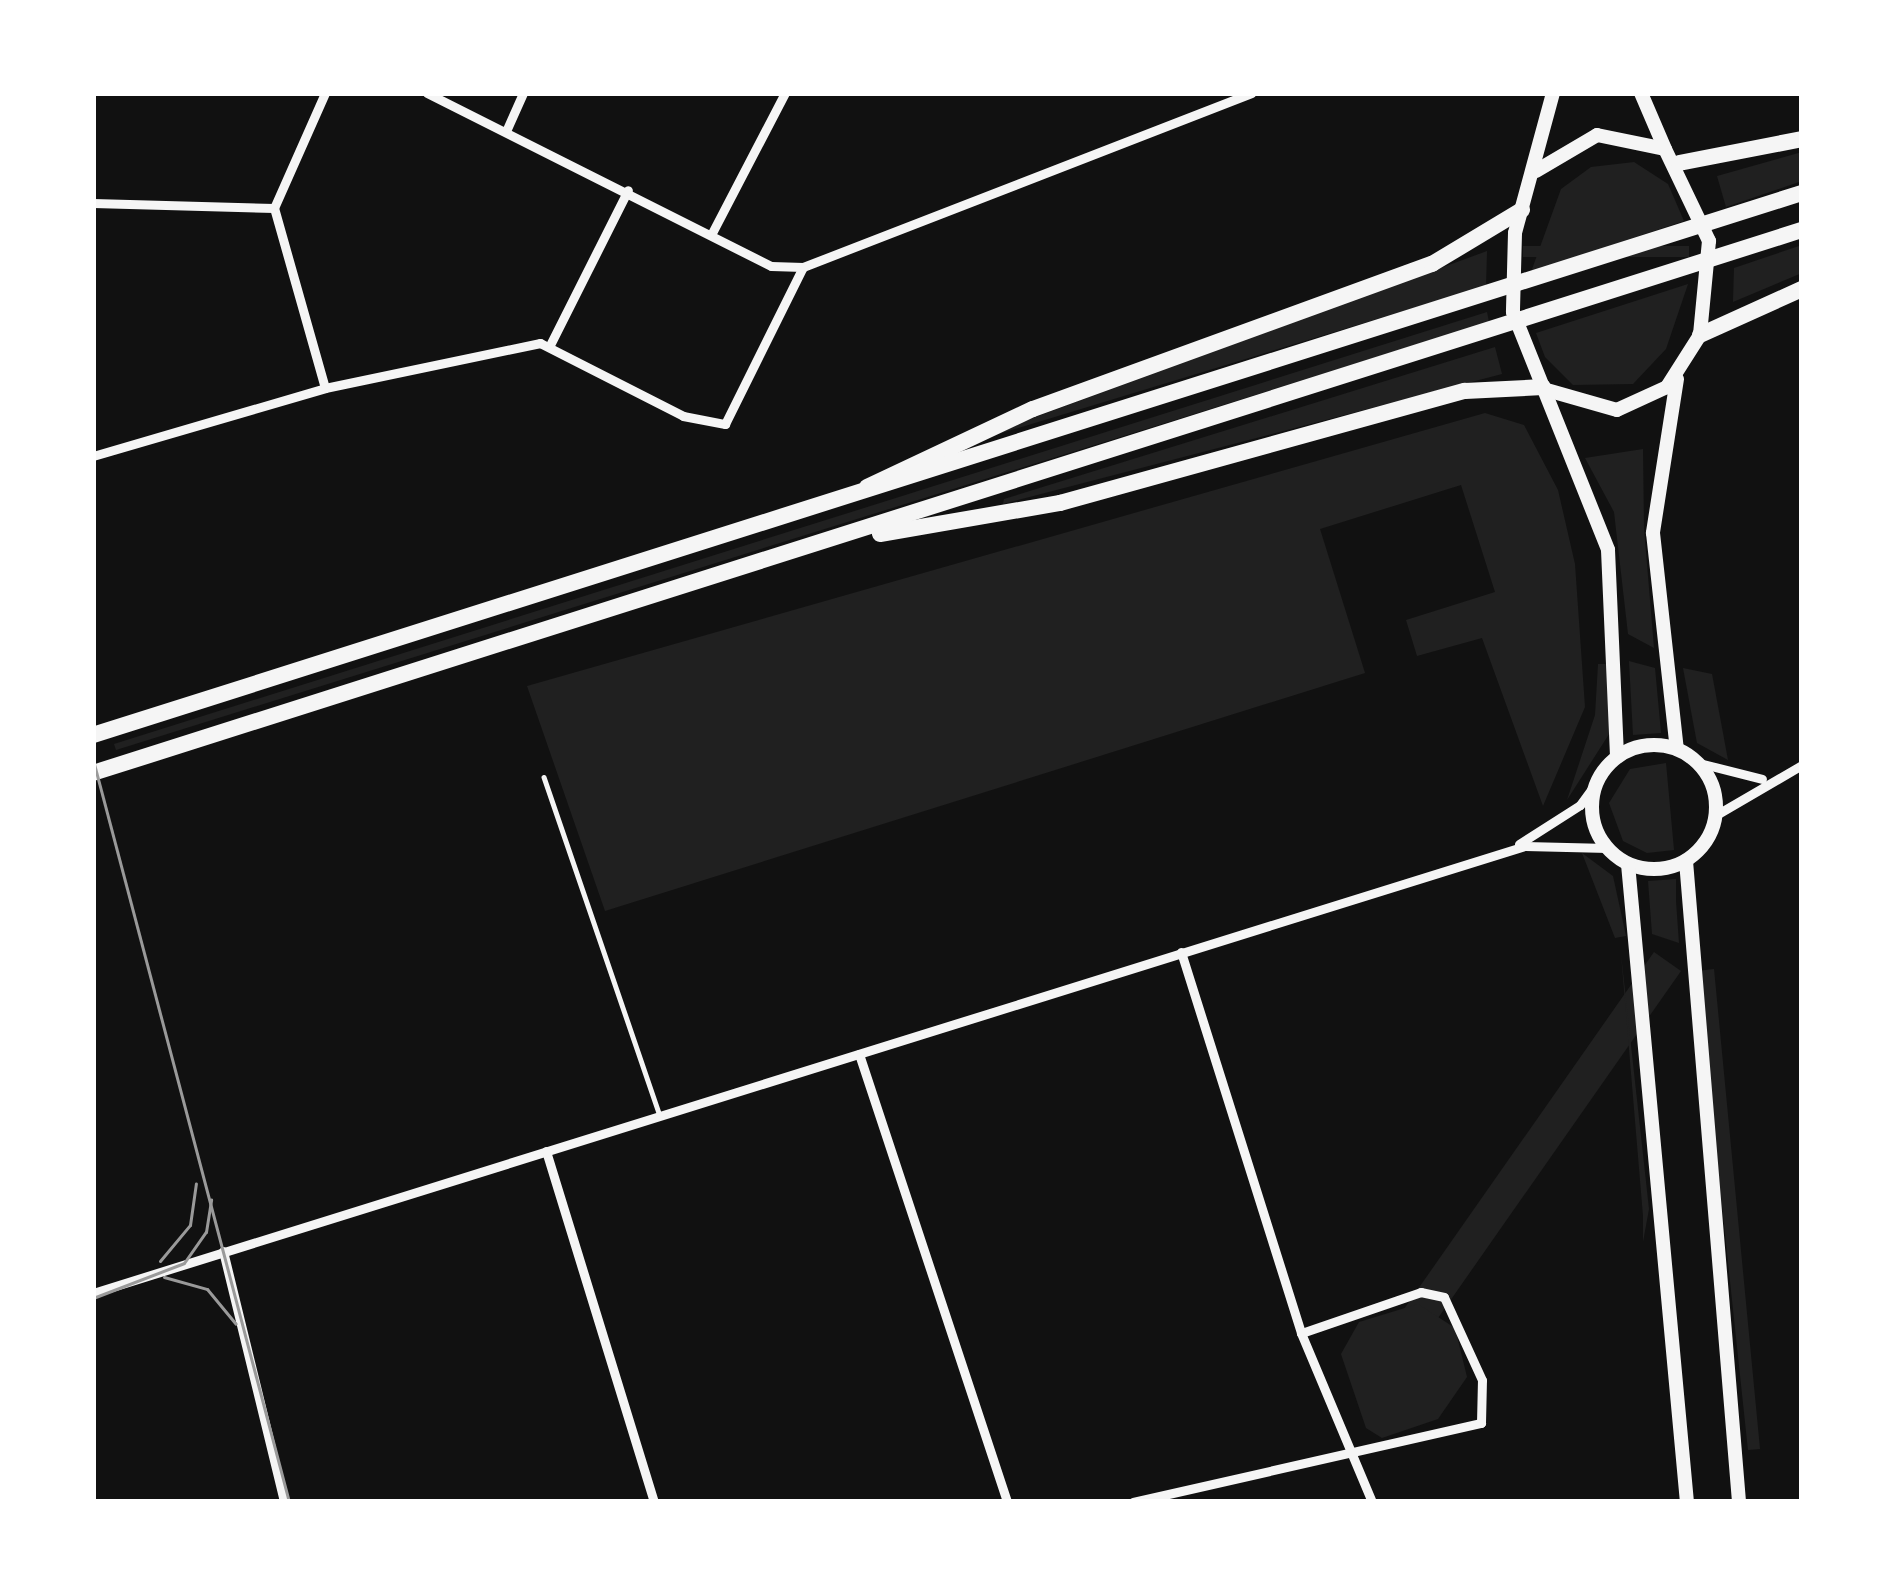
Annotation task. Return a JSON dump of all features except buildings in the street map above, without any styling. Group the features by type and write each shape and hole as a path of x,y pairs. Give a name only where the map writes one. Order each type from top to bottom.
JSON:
{"highway":[{"path":"1679,163 1802,139"},
{"path":"93,735 834,505 1802,193"},
{"path":"834,505 1033,409 1432,264 1522,210"},
{"path":"93,773 1802,230"},
{"path":"1700,335 1802,289"},
{"path":"826,542 1060,503 1465,391 1543,387"}],"main road":[{"path":"1553,93 1536,170 1515,233 1514,312 1527,359 1543,387 1608,550 1617,756 1601,776 1591,807 1608,848 1628,864 1686,861"},
{"path":"1641,93 1665,149 1690,185 1708,241 1708,304 1700,335 1678,375 1653,533 1677,748"},
{"path":"1536,170 1597,135 1665,149"},
{"path":"1543,387 1566,404 1617,410 1678,375"},
{"path":"1617,756 1677,748 1695,762 1718,793 1716,815 1686,861 1739,1502"},
{"path":"1628,864 1687,1502"}],"street":[{"path":"325,93 274,208 325,388"},
{"path":"427,93 507,128 771,266 802,267 1251,93"},
{"path":"507,128 523,93"},
{"path":"712,232 785,93"},
{"path":"551,343 628,190"},
{"path":"93,203 274,208"},
{"path":"93,456 325,388 551,343 695,420 724,424 739,412 802,267"},
{"path":"1695,762 1762,779"},
{"path":"1716,815 1762,779 1802,765"},
{"path":"1510,850 1580,805 1601,776"},
{"path":"93,1293 1510,850 1573,839 1608,848"},
{"path":"1181,952 1301,1333 1348,1455 1372,1502"},
{"path":"859,1054 1007,1502"},
{"path":"546,1151 654,1502"},
{"path":"223,1251 284,1502"},
{"path":"1133,1502 1481,1424 1482,1380 1459,1312 1421,1292 1301,1333"}],"lane":[{"path":"544,777 661,1118"}],"shaded area":[{"path":"1802,152 1802,181 1726,207 1717,176"},
{"path":"1634,162 1668,184 1684,221 1531,272 1561,189 1591,167"},
{"path":"1802,245 1802,273 1733,302 1734,268"},
{"path":"1523,246 1689,246 1689,257 1523,257"},
{"path":"1487,251 1486,286 982,439 984,436"},
{"path":"1688,284 1666,349 1633,384 1573,385 1545,357 1536,333"},
{"path":"1487,312 1489,322 116,750 114,744"},
{"path":"1495,347 1502,374 1003,504 1004,499"},
{"path":"1485,413 1524,425 1558,490 1575,564 1585,707 1543,806 1482,638 1417,656 1406,620 1495,592 1461,485 1320,529 1365,673 605,911 527,686"},
{"path":"1643,449 1654,648 1628,634 1614,512 1585,458"},
{"path":"1629,661 1655,668 1661,733 1633,735"},
{"path":"1598,664 1614,664 1611,731 1567,800 1595,715"},
{"path":"1683,668 1712,674 1728,760 1697,743"},
{"path":"1666,763 1674,850 1647,853 1623,841 1609,803 1630,769"},
{"path":"1582,853 1613,876 1626,936 1615,938"},
{"path":"1676,879 1679,943 1652,934 1648,881"},
{"path":"1654,952 1681,971 1390,1386 1363,1367"},
{"path":"1621,954 1649,1209 1643,1242 1643,1216"},
{"path":"1714,969 1760,1449 1748,1450 1697,971"},
{"path":"1418,1304 1455,1328 1467,1377 1438,1419 1382,1438 1366,1428 1341,1354 1359,1322"}],"tram line":[{"path":"93,760 289,1502"},
{"path":"160,1261 190,1225 196,1183"},
{"path":"93,1298 184,1263 206,1232 211,1199"},
{"path":"164,1277 207,1289 236,1324"}]}
